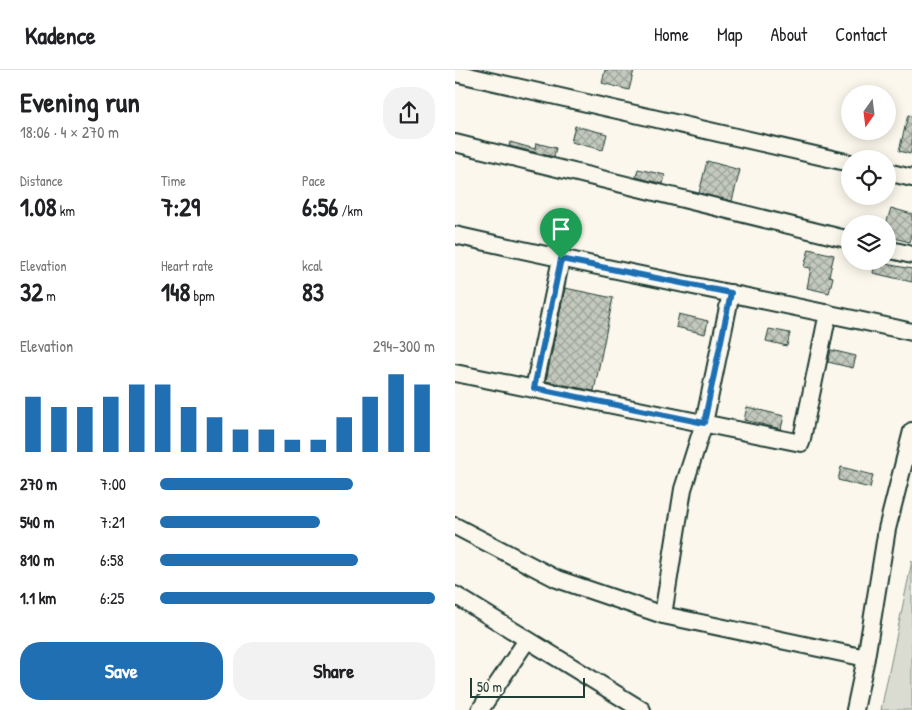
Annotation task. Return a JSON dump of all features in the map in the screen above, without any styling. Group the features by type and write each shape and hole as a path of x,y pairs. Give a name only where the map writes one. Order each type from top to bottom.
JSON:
{"street":[{"path":"455,73 841,161"},
{"path":"455,143 841,238"},
{"path":"896,174 912,178"},
{"path":"455,235 912,332"},
{"path":"896,251 912,255"},
{"path":"534,388 561,259"},
{"path":"663,615 683,489 704,423 731,293"},
{"path":"455,373 801,443 828,313"},
{"path":"855,710 866,658 887,529 912,431"},
{"path":"455,526 557,578 663,615 866,658"},
{"path":"455,595 642,710"},
{"path":"480,710 527,640"}],"shaded area":[{"path":"912,561 912,710 881,710"}],"building":[{"path":"605,70 634,70 629,90 602,83"},
{"path":"908,115 912,116 912,147 910,154 899,151"},
{"path":"575,126 607,134 603,150 571,142"},
{"path":"510,142 535,149 536,143 556,148 554,157 509,146"},
{"path":"707,161 740,170 732,201 699,193"},
{"path":"638,169 665,175 663,184 636,177"},
{"path":"891,208 912,214 912,232 909,242 896,238 896,215 889,215"},
{"path":"809,249 834,255 829,276 833,277 829,293 807,288 811,268 804,267"},
{"path":"896,266 912,269 912,282 873,273 874,270 896,270"},
{"path":"565,288 613,298 594,391 546,381"},
{"path":"679,314 708,321 705,334 676,327"},
{"path":"769,329 790,333 787,346 766,341"},
{"path":"831,350 856,356 853,368 828,362"},
{"path":"747,407 784,416 781,429 744,420"},
{"path":"841,467 873,475 870,488 838,480"}],"route":[{"path":"561,259 731,293 704,423 534,388 561,259"}]}
